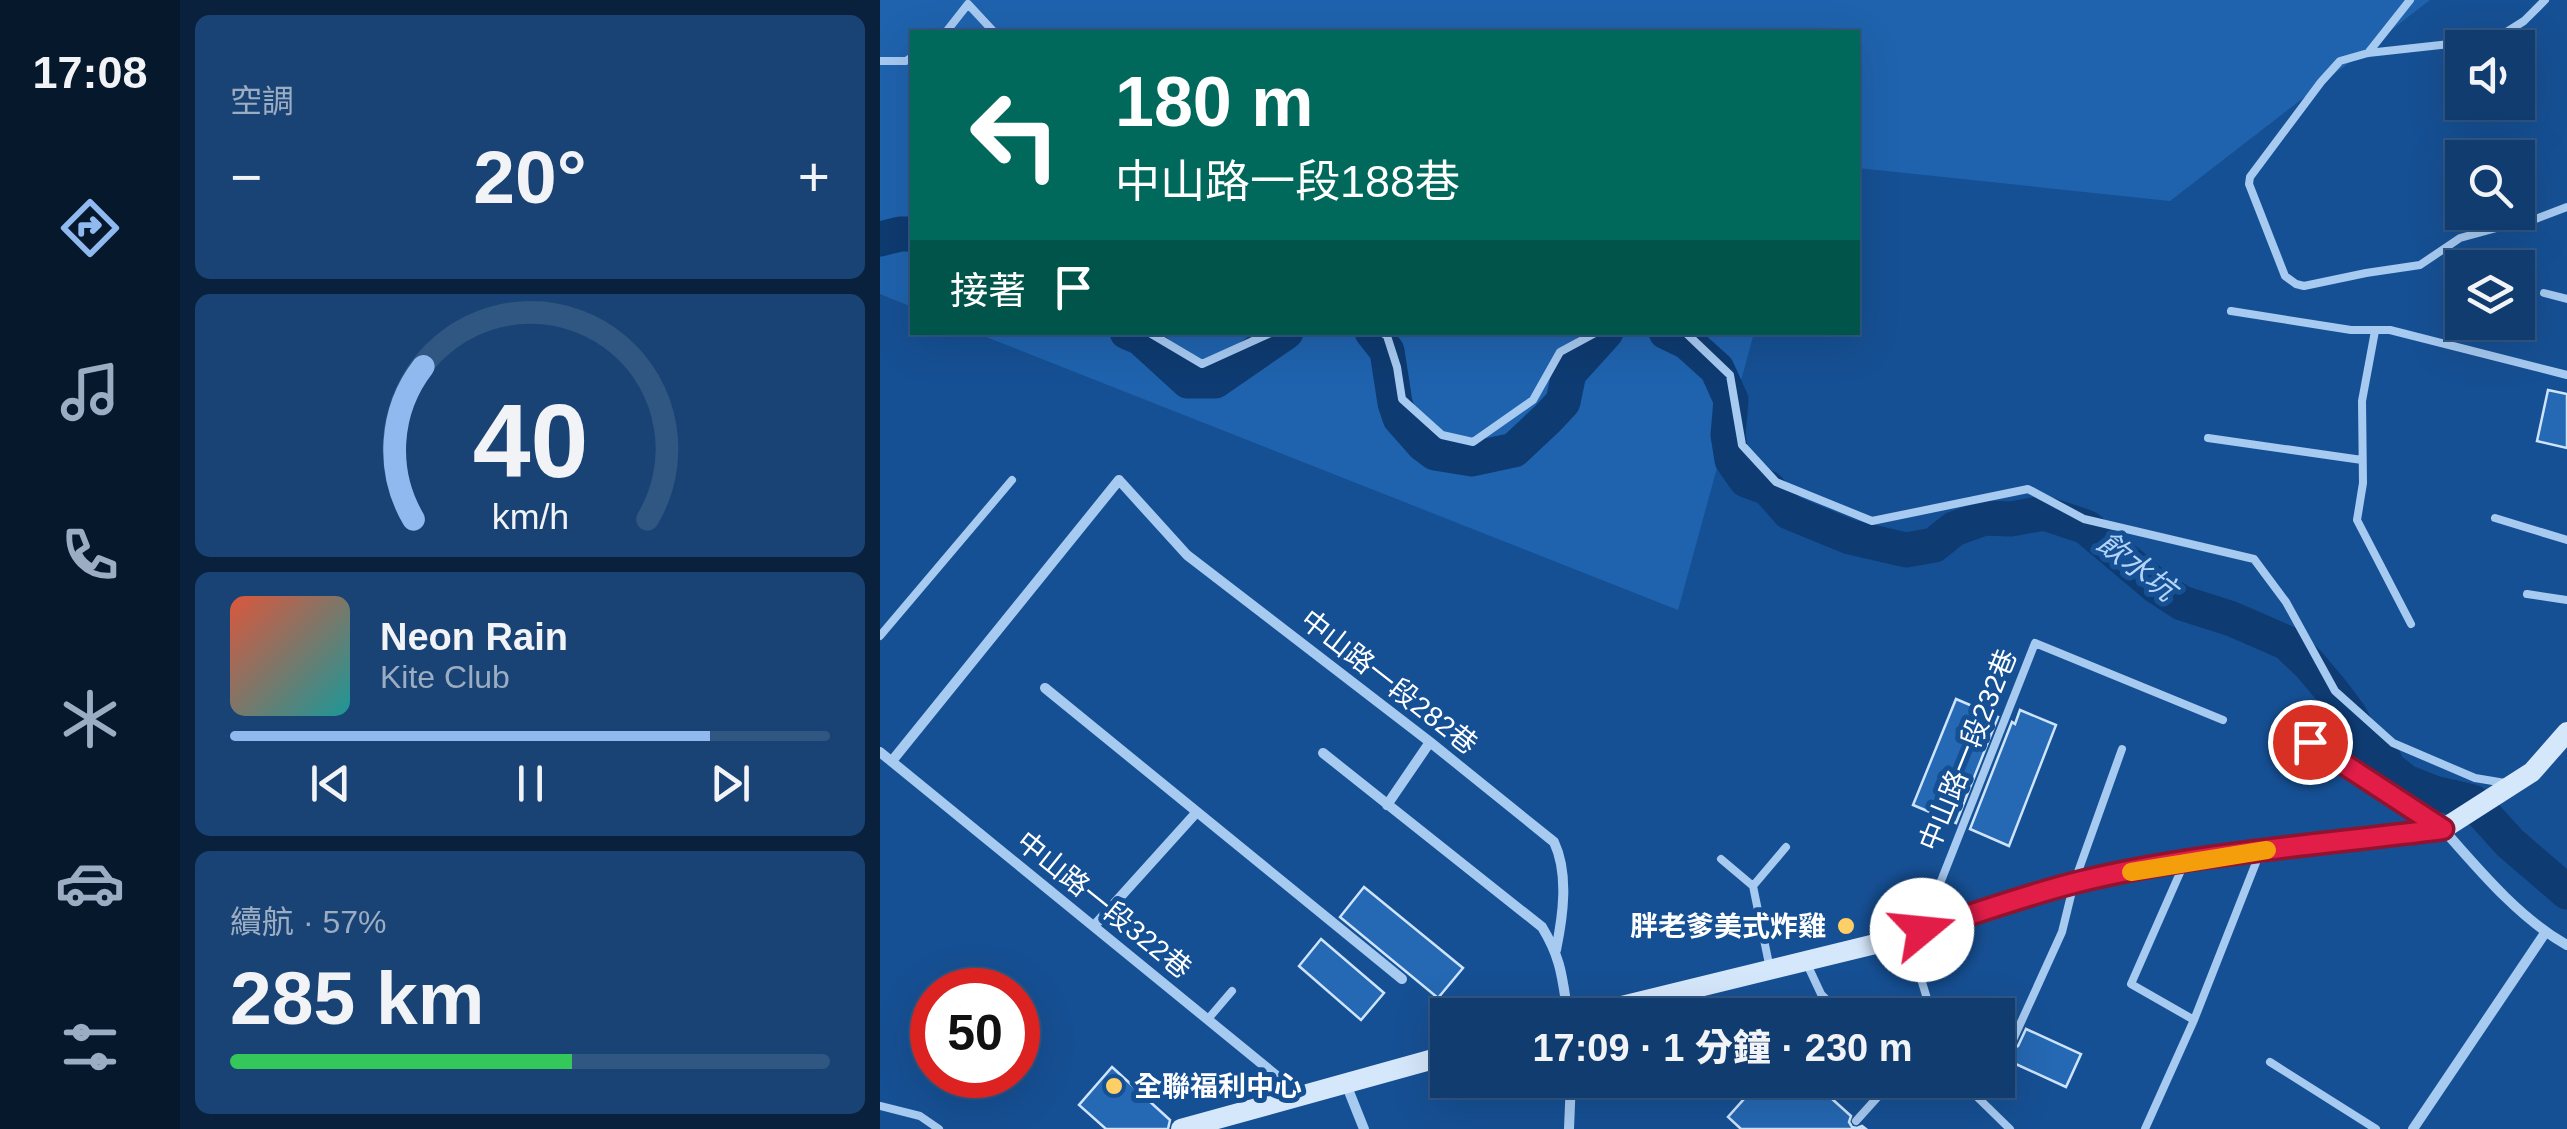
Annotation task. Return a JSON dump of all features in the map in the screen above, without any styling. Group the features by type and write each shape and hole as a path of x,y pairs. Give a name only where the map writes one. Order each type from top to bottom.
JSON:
{"main road":[{"path":"1653,998 1915,933 2074,883 2185,862 2444,828 2532,772 2567,732"},
{"path":"1181,1129 1430,1059"}],"street":[{"name":"中山路一段282巷","path":"892,760 1119,480 1188,555 1554,842 1563,860 1561,926 1556,950"},
{"path":"1045,688 1402,980"},
{"path":"1386,805 1430,742"},
{"name":"中山路一段322巷","path":"880,752 1299,1094"},
{"path":"1323,753 1542,927 1556,950 1565,998"},
{"path":"1094,926 1196,813"},
{"path":"2444,828 2476,867 2545,933 2567,945"},
{"path":"2413,1129 2545,933"},
{"path":"1346,1084 1364,1129"},
{"path":"1569,1129 1570,1098"}],"lane":[{"path":"2368,53 2410,0"},
{"path":"2545,0 2505,33 2459,44 2368,53 2340,61 2250,177 2250,184 2286,276 2304,286 2420,265 2460,238 2520,225 2567,207"},
{"path":"948,30 968,4 992,30"},
{"path":"880,61 910,58"},
{"path":"2544,293 2567,299"},
{"path":"2231,311 2390,330 2567,375"},
{"path":"2375,331 2362,401 2362,482 2357,520 2411,624"},
{"path":"1153,335 1202,364 1266,335"},
{"path":"1385,335 1397,367 1402,399 1442,434 1473,442 1533,400 1560,352 1591,335"},
{"path":"1688,335 1730,374 1742,445 1776,482 1872,521 2028,490 2084,520 2254,559 2286,602 2336,690 2393,743 2475,778 2514,784"},
{"path":"2208,438 2362,460"},
{"path":"880,636 1012,480"},
{"path":"2496,518 2567,540"},
{"path":"2527,594 2567,600"},
{"name":"中山路一段232巷","path":"1915,933 2035,643 2223,720"},
{"path":"2310,742 2444,828"},
{"path":"2015,1035 2062,932 2074,883 2122,749"},
{"path":"1753,886 1786,847"},
{"path":"2145,1129 2194,1020 2260,851"},
{"path":"1721,858 1753,886 1770,969"},
{"path":"2185,862 2131,984 2194,1020"},
{"path":"1915,933 1928,998"},
{"path":"1804,960 1825,998"},
{"path":"1208,1019 1232,991"},
{"path":"2270,1062 2376,1129"},
{"path":"1856,1121 1877,1098"},
{"path":"1977,1098 2010,1129"},
{"path":"880,1106 920,1116 939,1129"}],"shaded area":[{"path":"880,0 2430,0 2170,201 1860,168 1860,30 910,30 910,306 880,294"},
{"path":"981,335 1753,335 1678,610"}],"building":[{"path":"2548,390 2567,394 2567,448 2537,441"},
{"path":"1956,699 1998,717 1956,823 1913,805"},
{"path":"2020,710 2056,725 2009,846 1970,829"},
{"path":"1364,887 1463,968 1438,998 1340,917"},
{"path":"1321,939 1384,993 1361,1020 1299,966"},
{"path":"2026,1029 2081,1054 2066,1087 2015,1064"},
{"name":"全聯福利中心","path":"1112,1067 1170,1120 1168,1129 1106,1129 1079,1105"},
{"path":"1745,1098 1831,1098 1851,1116 1852,1127 1866,1129 1741,1129 1728,1117"}],"waterway":[{"name":"飲水坑","path":"880,239 910,234"},
{"name":"飲水坑","path":"1134,335 1188,381 1215,381 1282,335"},
{"name":"飲水坑","path":"1374,335 1387,351 1400,418 1435,453 1472,459 1514,450 1547,419 1563,402 1569,373 1603,335"},
{"name":"飲水坑","path":"1672,335 1687,342 1717,369 1731,400 1728,435 1732,460 1746,480 1768,488 1789,512 1850,537 1906,550 1934,545 1954,529 1984,518 2011,519 2044,513 2086,527 2182,603 2287,643 2331,690 2349,714 2359,739 2383,757 2388,768 2406,782 2473,802 2510,843 2567,892"}],"slow traffic":[{"path":"2131,872 2267,850"}],"place":[{"name":"胖老爹美式炸雞","path":"1846,926"},
{"name":"全聯福利中心","path":"1114,1086"}],"route":[{"path":"1922,930 2074,883 2260,851 2443,829 2310,742"}]}
